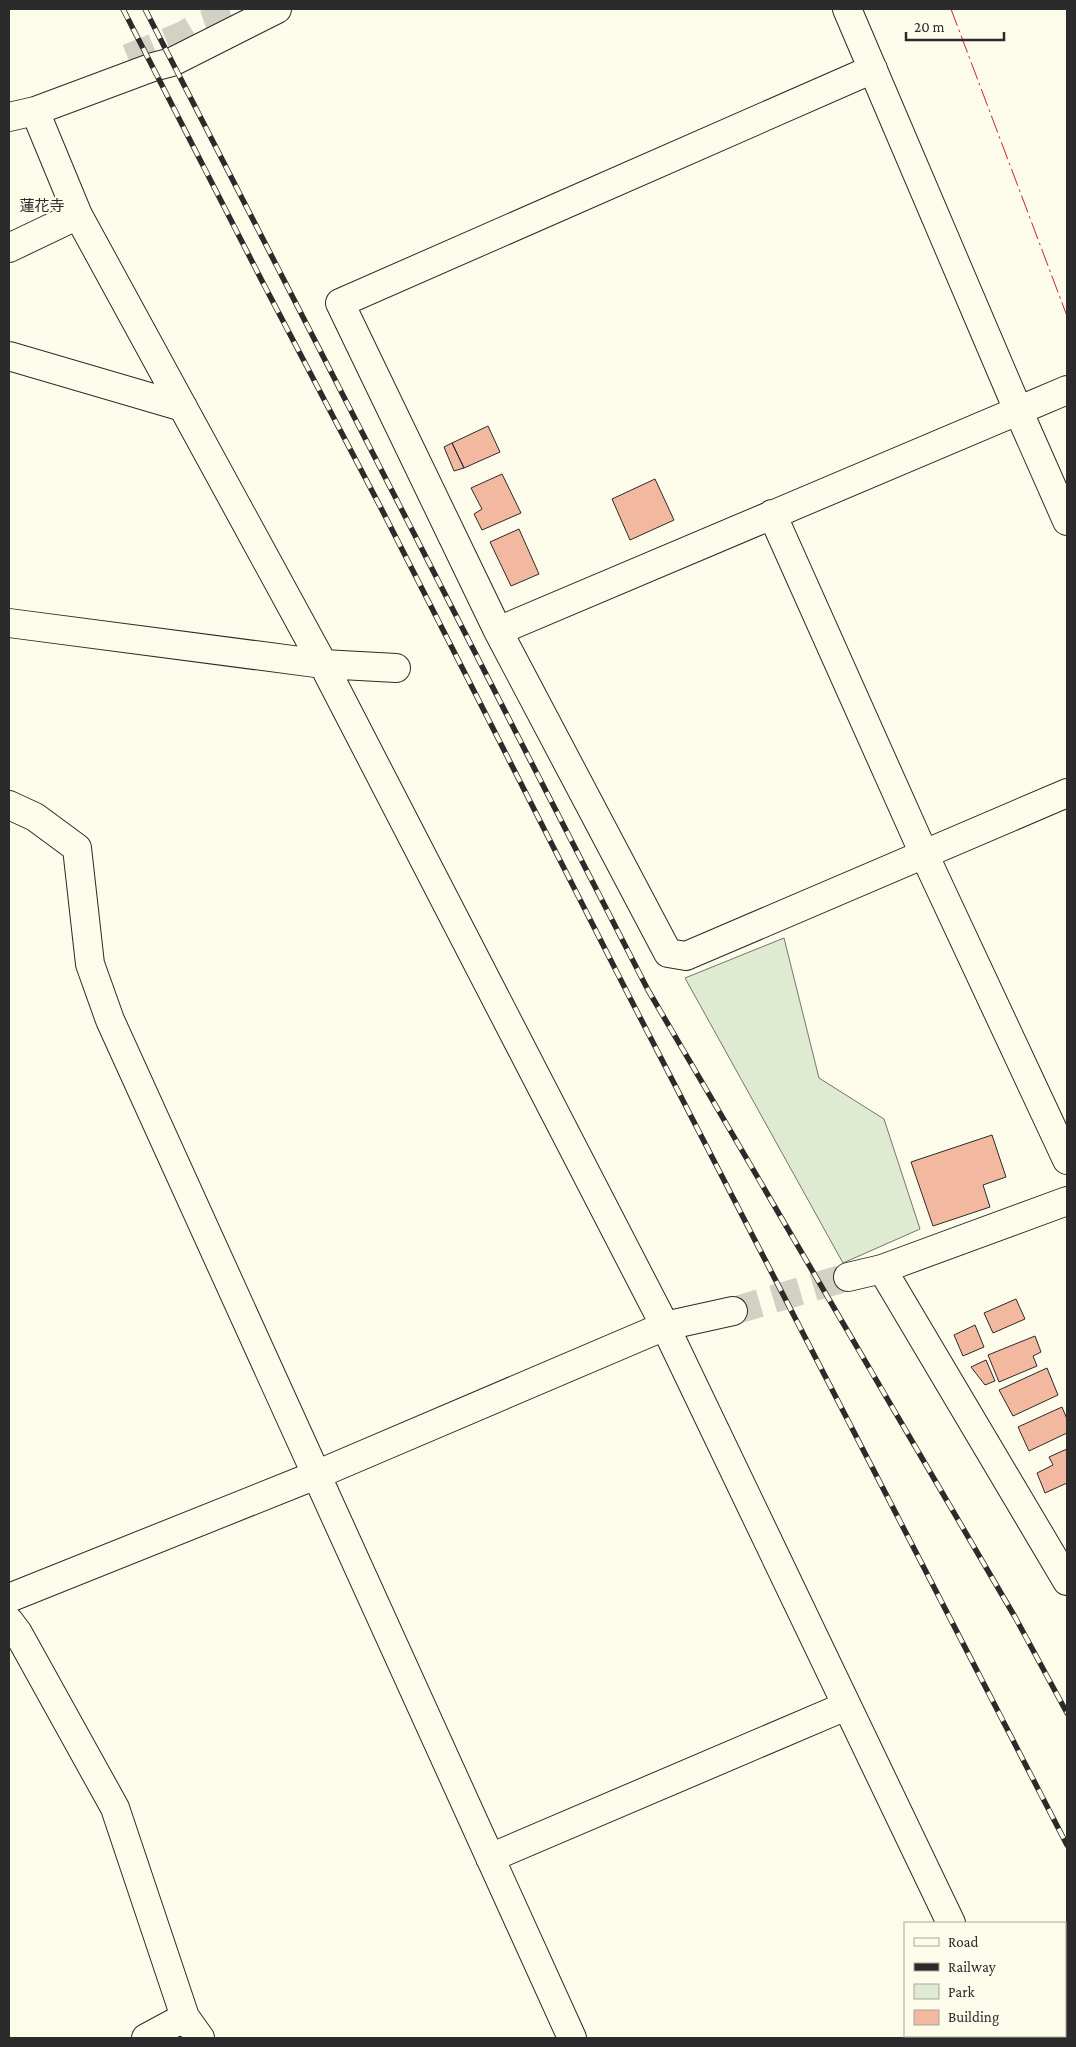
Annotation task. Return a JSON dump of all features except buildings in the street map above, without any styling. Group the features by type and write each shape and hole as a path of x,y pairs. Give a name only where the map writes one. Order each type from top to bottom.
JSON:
{"street":[{"path":"9,117 35,111 153,67 172,62 277,9"},
{"path":"848,9 1067,522"},
{"path":"873,69 340,303 498,631 668,953 686,956 1067,793"},
{"path":"35,111 78,215 323,664 665,1326 951,1922"},
{"path":"9,248 78,215"},
{"path":"9,356 183,408"},
{"path":"498,631 1067,390"},
{"path":"772,514 924,854 1067,1160"},
{"path":"9,623 323,664 396,668"},
{"path":"9,806 34,817 77,848 90,964 110,1020 572,2038"},
{"path":"848,1277 882,1269 1067,1201"},
{"path":"882,1269 1067,1581"},
{"path":"9,1598 316,1475 665,1326 733,1311"},
{"path":"9,1621 18,1633 115,1808 192,2028 146,2038"},
{"path":"490,1858 846,1706"}],"green space":[{"path":"784,938 819,1078 884,1119 920,1229 843,1263 685,978"}],"tunnel":[{"path":"128,58 184,35 197,27 235,14 263,15"},
{"path":"733,1311 848,1277"}],"railway":[{"path":"123,9 1067,1845"},
{"path":"145,9 648,990 1015,1617 1067,1713"}],"power":[{"path":"951,9 1067,316"}],"district":[{"name":"蓮花寺","path":"42,206"}]}
